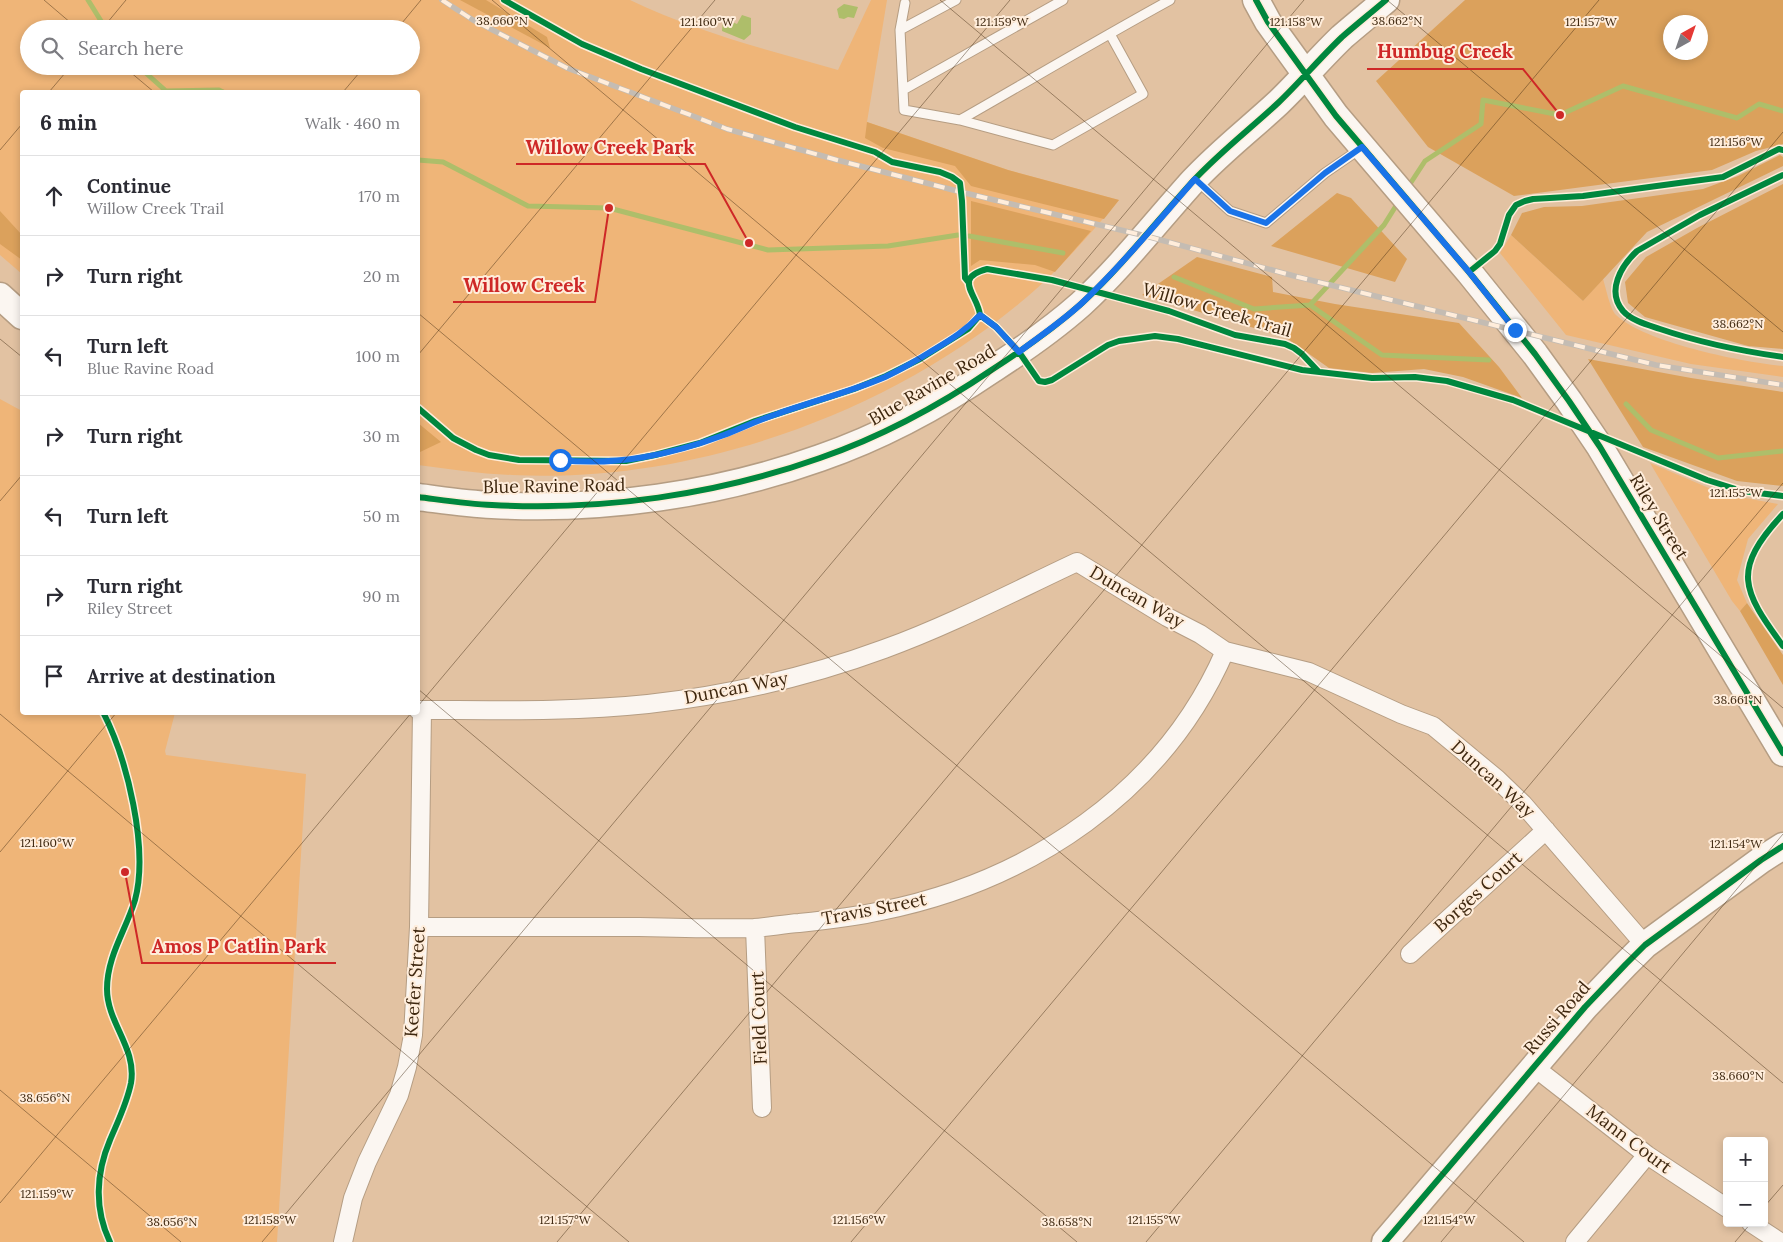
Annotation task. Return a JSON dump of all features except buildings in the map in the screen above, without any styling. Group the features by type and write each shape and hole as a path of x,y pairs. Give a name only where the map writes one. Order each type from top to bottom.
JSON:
{"main road":[{"name":"Riley Street","path":"1256,0 1268,22 1336,116 1535,354 1569,400 1600,447 1783,753"},
{"name":"Blue Ravine Road","path":"420,497 492,505 602,503 711,489 820,458 867,440 970,384 1019,352 1081,303 1130,253 1195,179 1220,154 1276,105 1341,39 1386,0"},
{"path":"0,296 20,314"},
{"name":"Russi Road","path":"1385,1242 1585,1007 1646,945 1761,860 1783,846"}],"street":[{"name":"Duncan Way","path":"420,710 579,709 648,704 717,694 784,680 834,666 932,630 1077,562 1167,617 1200,634 1225,651 1309,672 1401,714 1433,726 1497,779 1546,830 1646,945"},
{"name":"Travis Street","path":"419,927 755,928 881,911 926,900 969,886 1058,842 1095,817 1136,781 1166,750 1194,710 1214,676 1225,651"},
{"name":"Keefer Street","path":"343,1242 356,1189 366,1162 399,1095 413,1035 419,927 420,715"},
{"name":"Borges Court","path":"1410,954 1546,830"},
{"name":"Field Court","path":"755,928 762,1108"},
{"name":"Mann Court","path":"1534,1067 1647,1155 1723,1205"},
{"path":"1575,1242 1647,1155"},
{"path":"1757,1227 1780,1242"}],"lane":[{"path":"900,30 956,0"},
{"path":"903,90 1063,0"},
{"path":"960,120 1170,0"},
{"path":"905,3 900,30 904,110 960,120 1052,145 1143,94 1110,34"},
{"path":"1195,179 1230,211 1266,223 1325,173 1362,147"}],"shaded area":[{"path":"0,0 630,0 706,31 838,70 871,0 887,0 867,122 1008,170 1119,200 1063,263 1027,297 973,339 914,375 851,407 786,433 718,453 649,467 580,475 512,475 420,465 420,90 20,90 20,272 0,255"},
{"path":"460,0 486,0 547,37 550,48"},
{"path":"1465,0 1783,0 1783,144 1756,151 1712,170 1514,196 1428,147 1376,81"},
{"path":"844,4 858,7 854,18 839,18 837,9"},
{"path":"742,15 751,18 751,34 744,40 722,31 723,21 727,20 737,24"},
{"path":"867,122 1008,170 1119,200 1104,219 971,186 955,166 883,148 865,138"},
{"path":"1780,155 1783,157 1783,166 1647,232 1583,301 1511,235 1522,213 1544,207 1582,206 1703,189 1738,176"},
{"path":"1783,184 1783,349 1748,346 1645,317 1628,303 1625,282 1646,257 1697,228"},
{"path":"1337,193 1351,198 1407,259 1395,282 1271,246"},
{"path":"971,201 1091,231 1055,272 1035,265 980,260 971,266"},
{"path":"0,211 20,233 20,259 0,244"},
{"path":"1511,235 1583,301 1603,279 1614,312 1630,325 1649,334 1695,350 1783,366 1783,377 1691,364 1566,335 1500,253"},
{"path":"1197,257 1272,277 1273,292 1335,304 1459,323 1499,367 1522,398 1463,377 1424,369 1372,373 1329,368 1285,337 1142,295"},
{"path":"1588,359 1691,378 1783,392 1783,486 1737,481 1643,447"},
{"path":"0,399 20,410 20,715 174,715 165,751 166,755 306,774 277,1242 0,1242"},
{"path":"420,425 441,442 420,452"},
{"path":"1650,463 1723,494 1778,504 1748,539 1737,580 1747,603 1740,611 1732,601"},
{"path":"1747,603 1783,655 1783,685 1740,611"}],"waterway":[{"path":"88,0 100,20"},
{"path":"148,75 165,90"},
{"path":"1408,187 1425,161 1481,124 1483,100 1560,115 1623,86 1737,118 1759,104 1783,111"},
{"path":"420,160 443,162 528,206 609,208 768,250 888,246 958,235"},
{"path":"1310,305 1384,225 1399,201"},
{"path":"969,236 1063,253"},
{"path":"1174,277 1254,309 1310,305 1382,355 1489,360"},
{"path":"1626,404 1651,430 1718,458 1783,451"}],"railway":[{"path":"442,0 473,20 567,68 727,129 961,192 1146,236 1298,277 1656,365 1783,385"}],"cycle path":[{"path":"504,0 582,44 641,69 795,127 875,152 892,162 940,172 952,177 960,183 965,278 969,283"},
{"path":"1256,0 1268,22 1336,116 1469,272 1535,354 1569,401 1600,447 1783,753"},
{"path":"420,497 473,504 533,506 617,503 658,498 700,491 781,471 843,450 888,430 952,395 1016,354 1081,304 1125,259 1203,170 1278,103 1342,37 1386,0"},
{"path":"1469,272 1495,251 1500,244 1509,215 1516,205 1525,201 1583,196 1723,177 1779,149 1783,150"},
{"path":"1783,175 1700,215 1637,251 1621,271 1616,287 1618,303 1623,311 1640,322 1706,342 1783,357"},
{"name":"Willow Creek Trail","path":"420,410 453,438 489,455 519,460 626,461 655,455 700,443 755,421 854,389 920,359 968,329 980,315 969,282 971,277 987,269 1052,280 1169,311 1235,335 1285,344 1302,354 1318,371"},
{"path":"980,315 996,327 1019,352 1039,381 1052,380 1108,345 1119,341 1155,336 1178,339 1302,370 1372,378 1415,377 1447,381 1513,400 1707,480 1742,491 1783,496"},
{"path":"1783,514 1766,533 1755,550 1749,566 1748,580 1751,594 1758,610 1783,646"},
{"path":"104,715 112,731 127,778 133,804 139,855 139,879 135,900 113,954 107,989 108,1001 130,1058 132,1070 127,1098 105,1153 100,1178 99,1204 101,1217 110,1242"},
{"path":"1385,1242 1585,1007 1645,945 1783,846"}],"place":[{"name":"Humbug Creek","path":"1560,115"},
{"name":"Willow Creek","path":"609,208"},
{"name":"Willow Creek Park","path":"749,243"},
{"name":"Amos P Catlin Park","path":"125,872"}],"route":[{"path":"560,460 577,462 626,461 700,443 755,421 854,389 886,376 968,329 980,315 996,327 1019,352 1081,303 1130,253 1195,179 1230,211 1266,223 1325,173 1362,147 1469,272 1515,330"}]}
